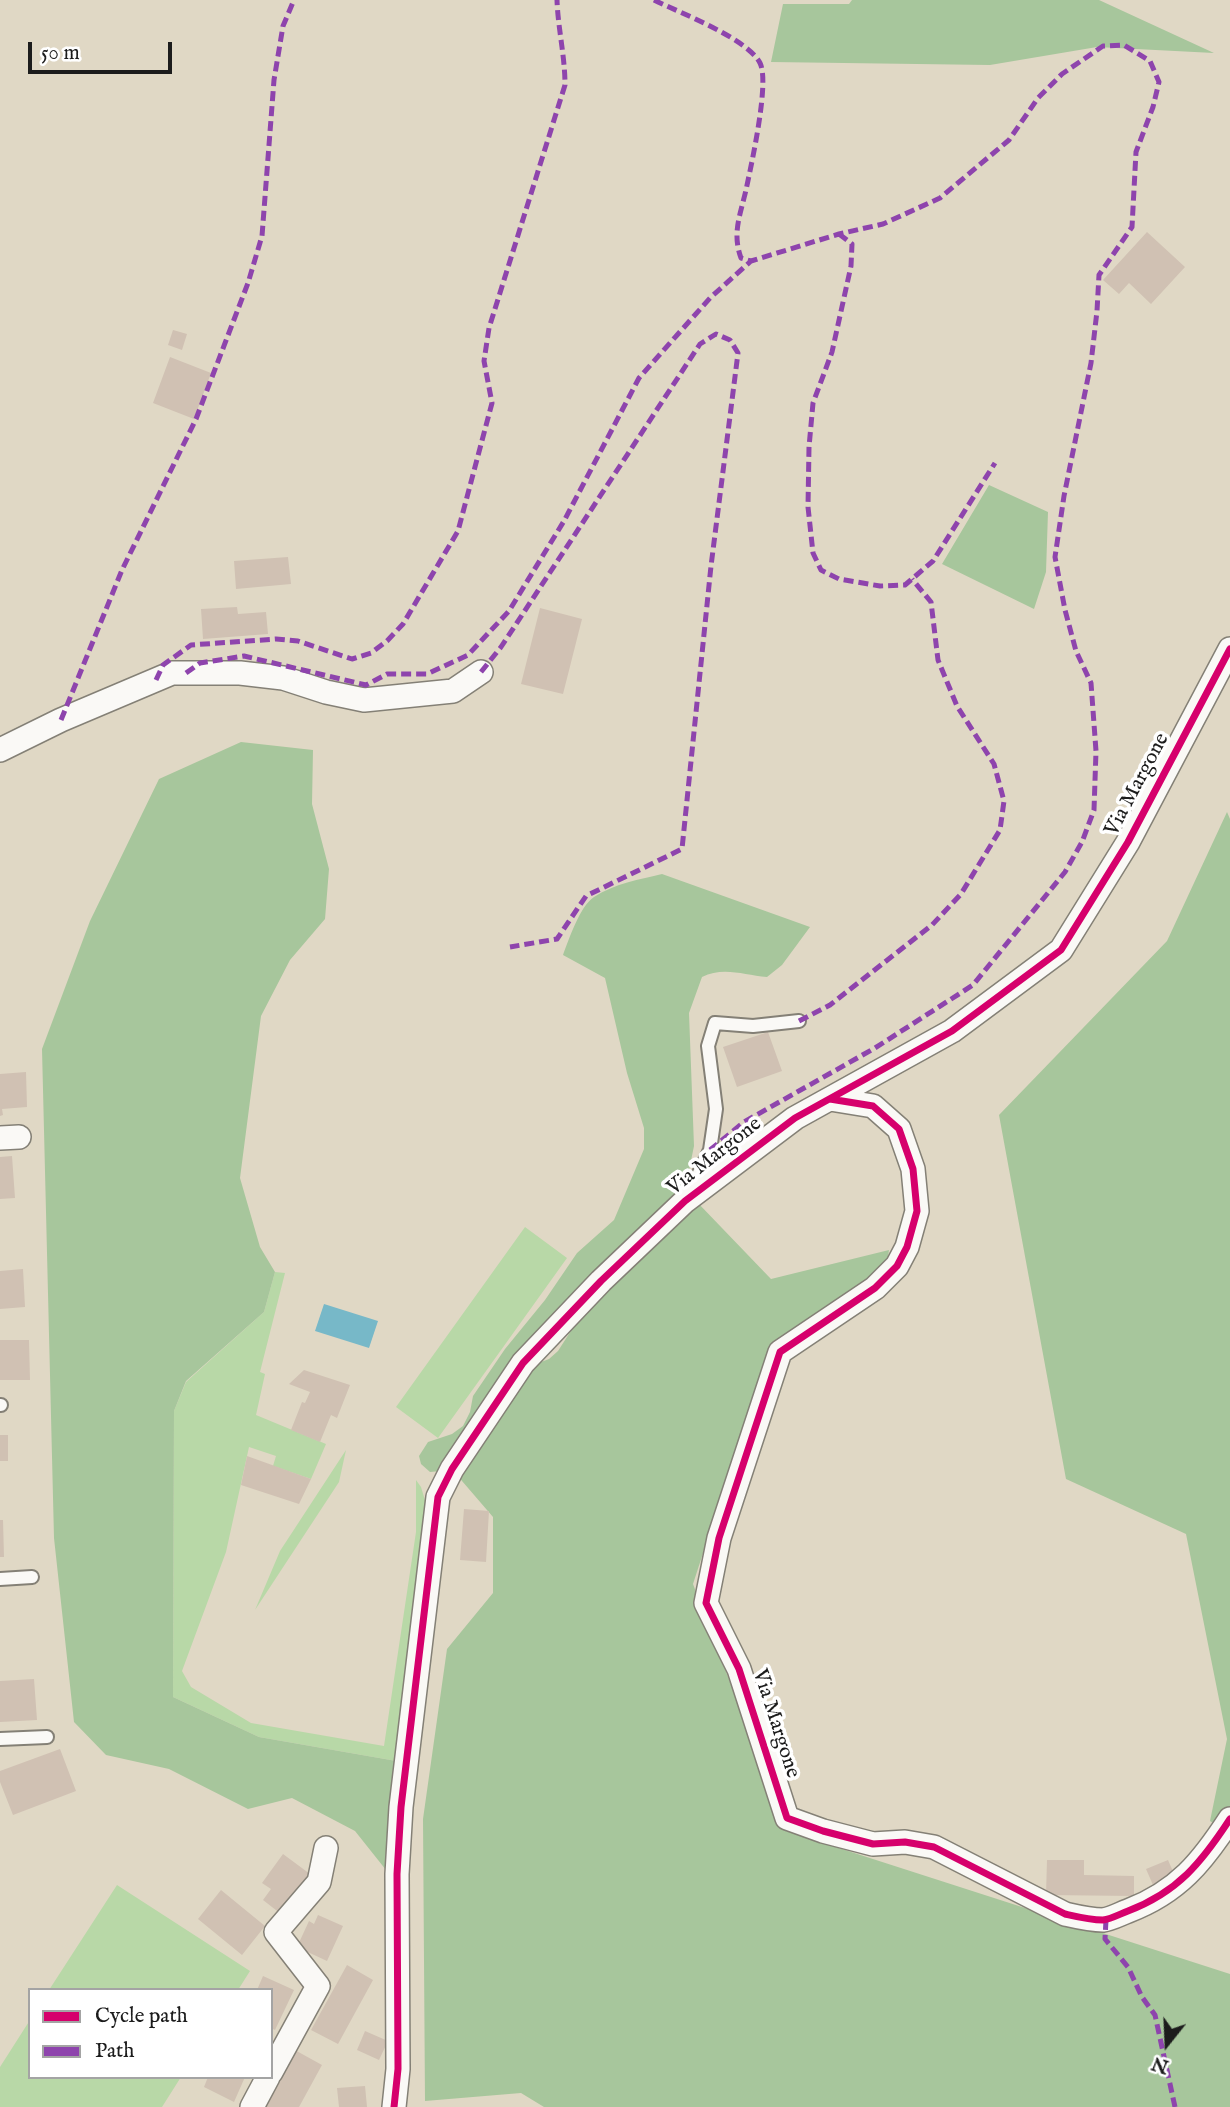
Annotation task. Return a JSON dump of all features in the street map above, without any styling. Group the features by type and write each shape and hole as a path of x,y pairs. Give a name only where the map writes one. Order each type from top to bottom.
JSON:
{"street":[{"name":"Via Margone","path":"394,2107 398,2069 397,1874 401,1807 438,1497 452,1469 523,1363 601,1281 685,1201 795,1118 952,1031 1060,950 1128,842 1230,649"},
{"path":"0,750 61,720 172,673 240,673 283,678 363,700 453,691 481,672"},
{"name":"Via Margone","path":"831,1099 873,1106 899,1129 914,1169 916,1211 907,1247 897,1266 875,1288 780,1352 719,1538 706,1603 739,1669 787,1818 873,1844 905,1842 934,1847 1065,1914 1107,1920 1145,1905 1181,1882 1206,1856 1230,1819"},
{"path":"273,2068 318,1986 276,1932 319,1882 326,1848"},
{"path":"252,2107 267,2079"}],"lane":[{"path":"685,1201 710,1150 716,1109 708,1046 715,1023 753,1026 799,1021"},
{"path":"0,1579 32,1577"},
{"path":"0,1738 47,1737"}],"green space":[{"path":"852,0 1099,0 1214,53 1097,47 990,65 771,62 783,4 849,4"},
{"path":"989,485 1048,512 1046,572 1034,609 942,564"},
{"path":"241,742 313,750 312,804 329,869 325,919 290,960 261,1016 240,1178 260,1247 275,1272 264,1312 186,1381 174,1411 173,1697 259,1737 402,1762 390,1875 355,1831 292,1798 248,1809 169,1769 106,1755 74,1722 54,1538 42,1049 90,921 159,779"},
{"path":"1227,812 1230,819 1230,1834 1210,1821 1227,1739 1186,1534 1066,1479 999,1115 1167,941"},
{"path":"662,874 810,927 782,965 767,977 718,972 702,977 689,1013 694,1146 685,1190 441,1471 430,1472 421,1464 419,1456 428,1442 452,1434 463,1426 470,1412 473,1396 505,1349 545,1300 577,1253 614,1220 644,1149 644,1128 627,1073 605,978 563,955 589,901 618,885"},
{"path":"697,1202 771,1279 889,1250 887,1263 871,1283 768,1353 693,1584 786,1831 1230,1974 1230,2107 544,2107 521,2093 425,2101 423,1819 447,1649 493,1593 493,1517 456,1474 528,1367 549,1359 558,1351 592,1298"},
{"path":"525,1227 567,1258 438,1438 396,1407"},
{"path":"275,1272 285,1273 260,1372 265,1374 256,1415 326,1444 311,1479 273,1466 276,1456 249,1447 226,1552 182,1671 191,1687 251,1723 384,1746 416,1532 416,1480 427,1507 402,1762 259,1737 173,1697 174,1411 186,1382 264,1312"},
{"path":"346,1450 339,1482 255,1610 280,1551"},
{"path":"117,1885 250,1971 239,1988 50,1988"},
{"path":"28,2023 28,2079 180,2079 162,2107 0,2107 0,2067"}],"water":[{"path":"324,1304 378,1321 369,1348 315,1331"}],"building":[{"path":"1147,232 1185,267 1151,304 1129,283 1119,294 1103,280"},
{"path":"173,330 187,334 182,350 168,345"},
{"path":"170,357 211,373 194,419 153,403"},
{"path":"288,557 291,584 236,589 234,561"},
{"path":"237,607 238,614 266,612 268,634 203,639 201,609"},
{"path":"540,608 582,619 563,694 521,684"},
{"path":"768,1032 782,1071 737,1087 723,1047"},
{"path":"26,1072 27,1107 2,1109 3,1115 0,1116 0,1074"},
{"path":"12,1156 15,1198 0,1199 0,1157"},
{"path":"23,1269 25,1307 0,1309 0,1271"},
{"path":"0,1340 29,1340 30,1380 0,1380"},
{"path":"304,1370 350,1385 337,1418 331,1415 320,1442 291,1430 302,1402 305,1403 310,1392 289,1384"},
{"path":"0,1435 8,1435 8,1461 0,1461"},
{"path":"247,1456 311,1479 299,1504 241,1485"},
{"path":"464,1509 489,1511 486,1562 460,1560"},
{"path":"0,1520 3,1520 4,1557 0,1557"},
{"path":"34,1679 37,1720 0,1722 0,1681"},
{"path":"60,1749 76,1791 13,1815 0,1782 0,1771"},
{"path":"283,1854 310,1874 281,1914 263,1900 271,1889 262,1883"},
{"path":"1047,1860 1084,1860 1084,1875 1134,1876 1134,1896 1046,1895"},
{"path":"1168,1860 1175,1876 1153,1885 1146,1869"},
{"path":"221,1890 265,1926 242,1955 198,1919"},
{"path":"318,1915 343,1926 327,1961 297,1947 309,1921 314,1924"},
{"path":"347,1965 373,1980 338,2044 311,2030"},
{"path":"263,1976 294,1990 275,2030 273,1988 258,1988"},
{"path":"365,2031 388,2041 379,2060 357,2050"},
{"path":"293,2049 322,2065 299,2107 261,2107"},
{"path":"207,2079 244,2079 234,2102 204,2087"},
{"path":"365,2086 367,2107 339,2107 337,2088"}],"marked path":[{"path":"61,720 122,570 196,419 248,283 262,236 274,80 283,26 294,0"},
{"path":"156,680 163,665 191,645 276,639 298,641 352,659 371,653 403,624 458,531 492,403 484,361 489,328 565,85 557,0"},
{"path":"654,0 742,44 760,63 763,87 761,105 737,232 741,258 751,261 839,234 883,224 940,198 1009,140 1038,98 1062,74 1103,46 1124,45 1150,61 1159,82 1153,107 1136,152 1132,227 1099,275 1091,363 1064,496 1055,557 1076,651 1091,683 1096,751 1094,810 1082,842 1065,872 973,985 875,1048 744,1122 710,1150"},
{"path":"839,234 852,244 851,266 832,352 813,403 809,447 808,507 813,553 821,570 839,579 880,586 905,585 933,561 995,463"},
{"path":"186,673 200,663 244,656 366,685 387,674 427,674 468,655 509,611 564,521 639,378 710,298 751,261"},
{"path":"481,672 501,647 700,344 716,334 730,340 738,353 711,566 682,849 586,896 557,939 510,947"},
{"path":"799,1021 830,1005 932,925 961,894 1000,830 1004,801 994,764 957,706 938,660 931,602 912,579"},
{"path":"1106,1920 1105,1939 1128,1967 1142,1997 1155,2015 1175,2107"}],"cycle path":[{"path":"394,2107 398,2069 397,1874 401,1807 438,1497 452,1469 523,1363 601,1281 685,1201 795,1118 952,1031 1061,950 1128,842 1230,649"},
{"path":"830,1099 873,1106 899,1129 913,1169 917,1211 907,1247 897,1266 875,1288 780,1352 719,1538 706,1603 739,1669 787,1818 873,1844 905,1842 934,1847 1065,1914 1103,1920 1146,1903 1175,1885 1199,1862 1230,1819"}]}
